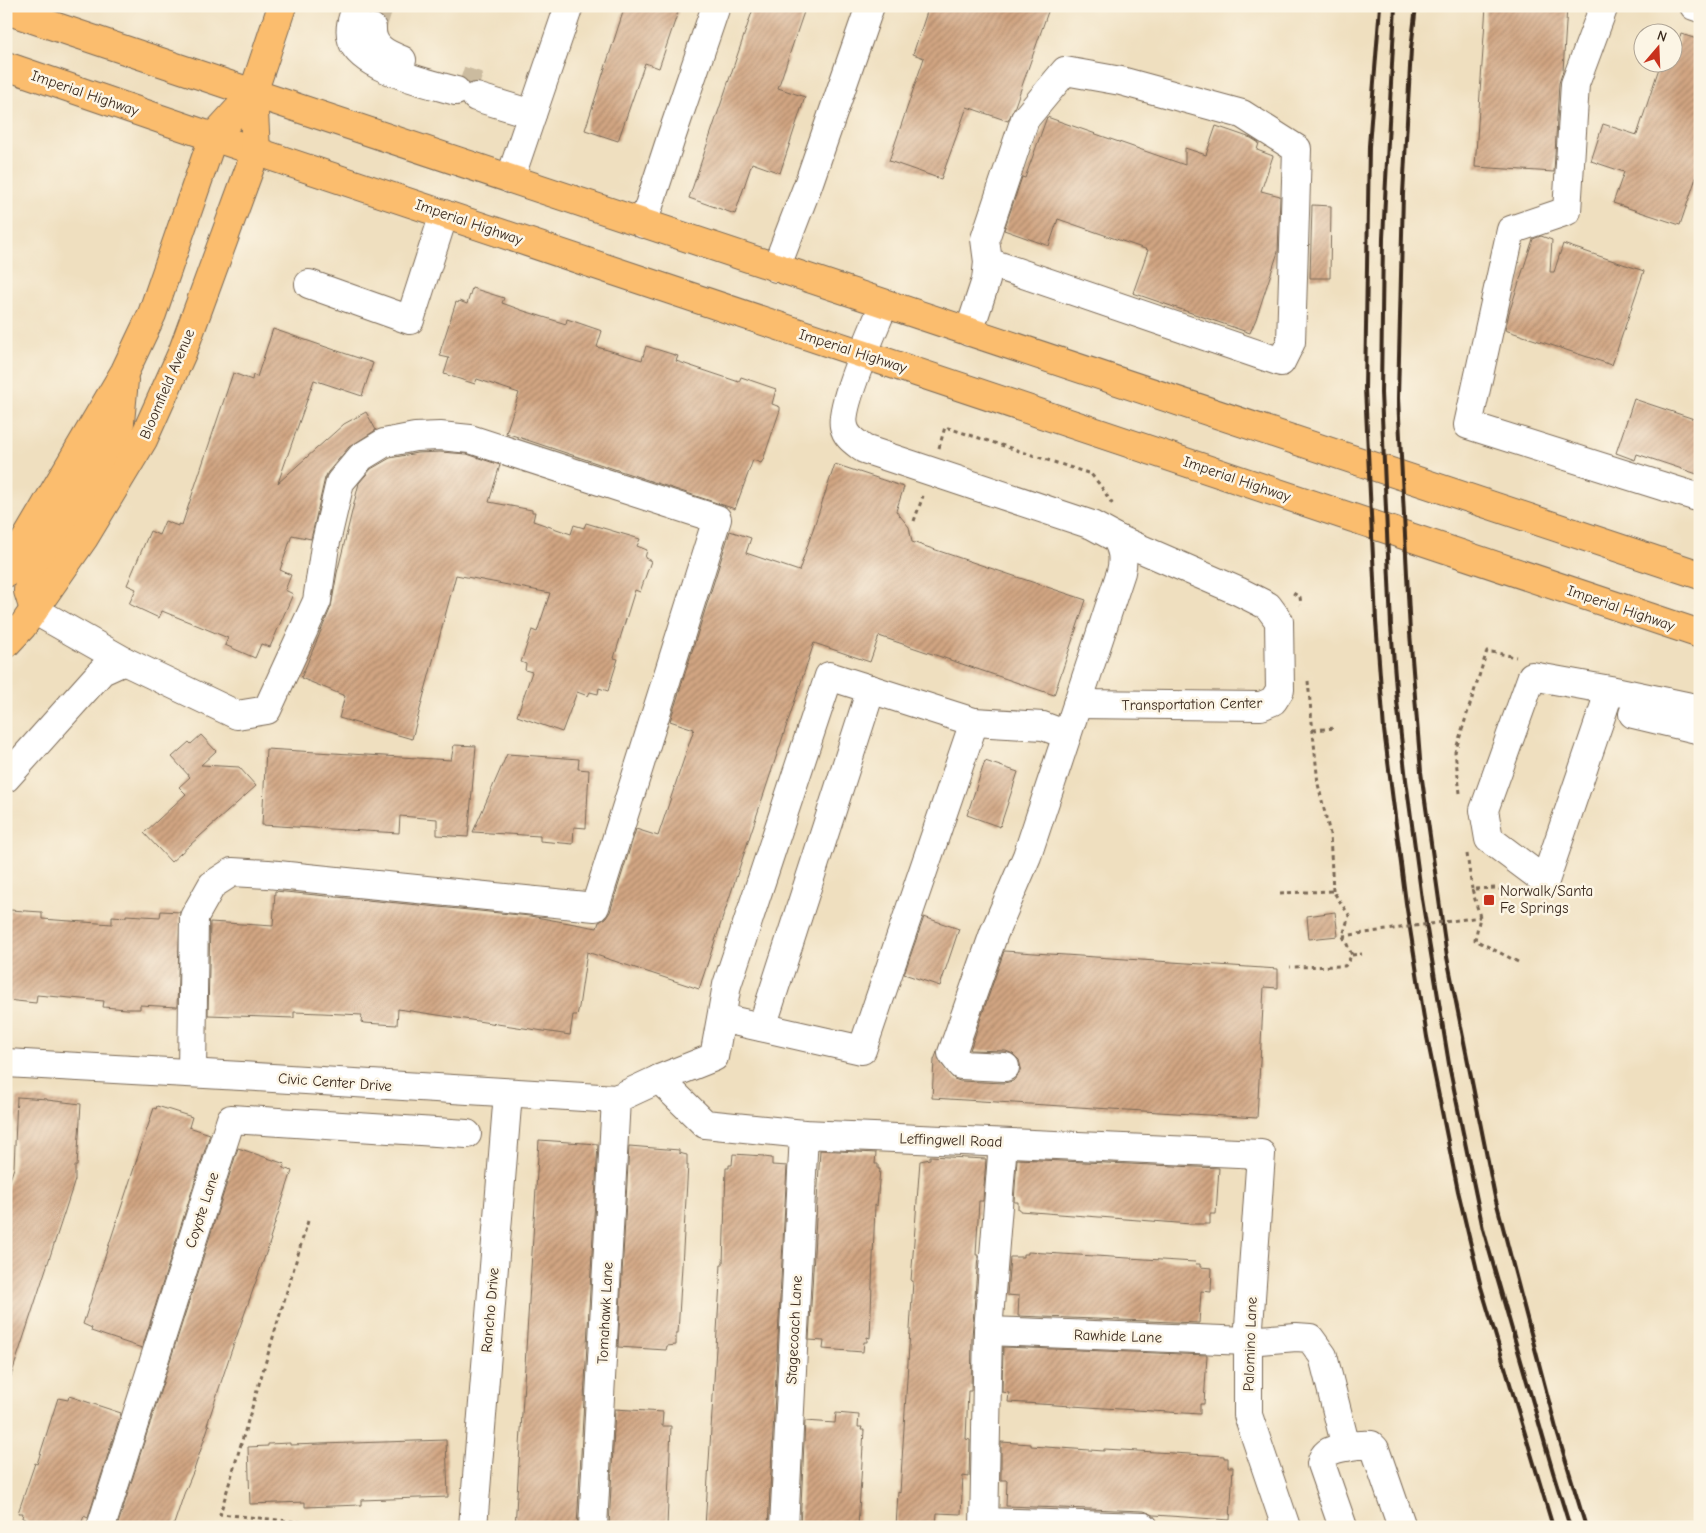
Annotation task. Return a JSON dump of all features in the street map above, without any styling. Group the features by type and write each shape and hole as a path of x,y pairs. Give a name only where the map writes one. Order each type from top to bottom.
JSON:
{"main road":[{"name":"Bloomfield Avenue","path":"6,644 22,627 84,538 143,440 182,352 256,152 253,94 282,6"},
{"path":"14,14 1700,575"},
{"name":"Imperial Highway","path":"6,66 256,152 1700,634"},
{"name":"Bloomfield Avenue","path":"6,573 125,371 152,314 213,137 253,94"},
{"path":"34,610 28,591 29,579 119,432 125,371"}],"street":[{"path":"510,179 569,6"},
{"path":"643,224 716,6"},
{"path":"776,268 808,185 870,6"},
{"path":"1604,6 1575,84 1567,211 1511,230 1468,425 1700,498"},
{"path":"1694,6 1700,8"},
{"path":"364,17 373,41 386,52 503,105 532,114"},
{"path":"969,332 986,280 988,262 985,239 1025,119 1065,71 1121,81 1242,114 1297,148 1291,342 1280,362 988,262"},
{"path":"309,284 410,320 444,214"},
{"name":"Transportation Center","path":"884,304 844,409 844,428 848,435 864,448 1092,525 1116,538 1268,606 1279,621 1280,690 1273,701 1262,706 1077,704"},
{"path":"34,610 124,661 237,715 267,710 317,601 325,546 340,482 361,457 384,443 415,437 440,436 470,439 717,519 595,907 232,872 212,885 194,917 192,1073"},
{"path":"1005,1067 960,1065 952,1053 994,933 1027,856 1123,564 1121,547 1116,538"},
{"path":"6,778 102,671 124,661"},
{"path":"974,722 862,1050 721,1018 727,984 828,676 974,722 1043,726 1067,735"},
{"path":"1610,690 1545,880 1489,839 1484,810 1532,676 1610,690 1700,709"},
{"path":"762,1027 871,689"},
{"path":"1591,746 1611,717 1617,712 1628,712 1700,730"},
{"name":"Civic Center Drive","path":"6,1064 192,1073 616,1099 714,1057 721,1018"},
{"name":"Leffingwell Road","path":"659,1079 705,1124 804,1134 1261,1154"},
{"name":"Rancho Drive","path":"473,1527 508,1093"},
{"name":"Tomahawk Lane","path":"593,1527 616,1099"},
{"name":"Coyote Lane","path":"101,1527 231,1118 467,1134"},
{"name":"Stagecoach Lane","path":"784,1527 804,1134"},
{"path":"1003,1143 988,1331 984,1524 1144,1527"},
{"name":"Palomino Lane","path":"1261,1154 1248,1341 1248,1416 1286,1527"},
{"name":"Rawhide Lane","path":"988,1331 1248,1341 1296,1337 1310,1338 1323,1356 1346,1448"},
{"path":"1342,1527 1321,1464 1323,1457 1328,1452 1364,1444 1375,1448 1402,1527"}],"path":[{"path":"1313,730 1334,728"},
{"path":"1518,962 1473,940 1480,917 1472,889 1497,888 1512,895 1522,894"},
{"path":"1582,896 1584,889"},
{"path":"1280,893 1333,891 1349,915 1343,936 1352,955"},
{"path":"1343,936 1480,917"},
{"path":"1352,955 1362,954"},
{"path":"1290,966 1345,966 1352,955"},
{"path":"308,1221 220,1514 347,1527"}],"building":[{"path":"625,6 680,6 659,68 645,63 618,141 585,130"},
{"path":"754,6 806,6 778,88 805,97 780,173 752,163 735,214 689,198"},
{"path":"929,6 1050,6 1008,121 967,107 941,179 889,161 924,58 913,54"},
{"path":"1486,6 1567,7 1563,71 1559,83 1554,172 1475,167"},
{"path":"1684,35 1700,40 1700,166 1680,225 1613,203 1624,172 1591,161 1603,124 1637,135 1658,72 1684,72"},
{"path":"1047,117 1185,165 1185,148 1206,155 1216,126 1251,138 1259,143 1257,150 1273,156 1261,191 1280,196 1278,252 1250,333 1133,293 1148,250 1058,219 1049,246 1004,230 1022,177 1025,178"},
{"path":"1312,205 1331,206 1330,278 1310,278"},
{"path":"1541,236 1552,240 1550,272 1554,272 1563,244 1644,271 1612,365 1505,330 1533,239"},
{"path":"472,288 504,298 502,303 524,311 566,324 567,319 602,331 597,347 642,360 646,346 678,356 676,361 739,382 741,377 776,389 772,404 780,407 780,410 763,460 761,463 753,460 735,509 506,433 519,393 477,379 475,384 444,374 449,358 440,356 440,352 456,302 458,303 459,301 467,304"},
{"path":"273,329 373,363 362,396 314,380 278,483 344,424 366,412 376,430 349,447 328,472 311,539 292,535 280,570 291,575 285,590 293,594 270,647 261,644 255,658 225,645 228,638 162,611 159,618 129,604 136,589 127,585 150,531 159,535 165,521 178,526 178,524 182,525 233,373 252,380 253,375 257,377"},
{"path":"1634,399 1700,421 1700,475 1637,454 1635,460 1616,453"},
{"path":"417,453 467,454 500,465 489,502 532,510 532,512 535,512 533,521 571,534 574,525 584,528 586,523 640,539 637,546 647,550 645,558 651,561 640,592 635,590 614,658 618,659 608,691 599,688 598,694 590,692 588,696 577,692 562,732 517,716 532,672 525,670 526,664 521,662 532,630 537,632 550,593 456,575 412,739 339,718 345,696 301,678 331,607 337,573 359,483 371,469 390,458"},
{"path":"835,464 904,487 896,511 909,527 912,542 1086,600 1054,695 879,636 870,662 814,643 699,989 587,952 579,1007 577,1015 573,1015 570,1035 398,1009 397,1025 364,1023 361,1022 362,1015 294,1012 294,1018 208,1015 210,922 273,926 275,891 530,916 597,928 599,922 606,918 610,912 636,829 658,836 694,729 670,721 730,531 751,538 746,553 799,571"},
{"path":"201,735 216,751 201,765 239,767 256,786 171,862 144,833 186,794 179,787 190,777 172,757 189,742 191,744"},
{"path":"454,745 476,746 468,837 437,835 437,819 400,816 399,833 262,825 266,749 451,760"},
{"path":"507,754 579,759 578,769 589,770 586,828 574,827 573,844 540,841 540,836 473,832"},
{"path":"985,761 1018,772 1000,827 967,815"},
{"path":"10,910 42,912 42,919 112,924 112,916 160,917 161,911 180,912 177,1007 140,1005 140,1009 127,1009 103,1007 104,1001 37,995 36,1003 6,1000 6,927 8,927"},
{"path":"1335,912 1338,936 1309,939 1307,916"},
{"path":"924,917 959,929 940,986 904,974"},
{"path":"1004,951 1278,969 1278,988 1264,987 1257,1118 932,1098 934,1060 937,1052 940,1062 954,1079 960,1081 1004,1083 1013,1081 1018,1075 1021,1068 1019,1060 1013,1054 1006,1051 970,1050"},
{"path":"17,1097 81,1104 75,1180 10,1379 6,1378 6,1191 14,1168"},
{"path":"157,1106 192,1117 189,1127 210,1134 142,1348 91,1331 92,1328 83,1324 154,1108 156,1109"},
{"path":"539,1140 598,1144 577,1527 515,1527"},
{"path":"629,1146 679,1150 679,1153 687,1155 688,1165 678,1333 676,1333 676,1345 667,1346 666,1350 618,1347"},
{"path":"238,1148 285,1164 283,1168 292,1171 271,1239 231,1352 194,1470 173,1527 117,1527"},
{"path":"820,1150 876,1153 875,1164 878,1164 878,1169 880,1169 877,1206 875,1205 870,1338 867,1337 867,1342 864,1342 863,1352 823,1349 824,1341 809,1340"},
{"path":"733,1154 764,1156 772,1158 772,1165 787,1166 768,1527 705,1527 721,1264 723,1264 726,1168 732,1165"},
{"path":"930,1156 986,1159 983,1201 979,1201 971,1391 968,1391 966,1439 970,1440 969,1477 963,1476 961,1514 937,1513 936,1527 896,1527 898,1492 900,1493 913,1281 911,1281 920,1161 930,1159"},
{"path":"1017,1159 1219,1168 1216,1214 1210,1214 1210,1224 1191,1224 1020,1211 1018,1209 1018,1202 1014,1202"},
{"path":"1028,1252 1195,1262 1200,1264 1200,1267 1212,1268 1211,1292 1201,1291 1199,1323 1018,1316 1019,1296 1007,1295 1010,1257 1023,1257 1023,1254 1028,1254"},
{"path":"1003,1347 1207,1355 1204,1404 1200,1404 1200,1414 1008,1402 1009,1393 1002,1392"},
{"path":"69,1396 121,1413 88,1518 84,1516 80,1527 25,1527 27,1520 22,1518 23,1513 18,1513 35,1463 37,1464 58,1398 68,1400"},
{"path":"615,1409 663,1412 662,1426 671,1426 667,1527 609,1527"},
{"path":"836,1413 859,1415 858,1427 862,1427 861,1430 864,1430 858,1527 800,1527 805,1421 835,1423"},
{"path":"446,1440 448,1497 361,1500 361,1505 305,1507 305,1502 250,1504 248,1447 290,1443 290,1445"},
{"path":"1001,1442 1104,1451 1104,1449 1224,1456 1224,1458 1228,1458 1228,1467 1233,1467 1230,1520 1154,1515 1144,1511 1006,1506 1007,1480 1001,1480"}],"tunnel":[{"path":"372,28 379,6"},
{"path":"460,80 479,86"}],"railway":[{"path":"1380,6 1369,146 1365,388 1376,621 1384,730 1406,903 1427,1037 1458,1191 1481,1287 1553,1527"},
{"path":"1395,6 1383,238 1381,393 1391,626 1406,780 1422,899 1450,1070 1483,1229 1570,1527"},
{"path":"1416,6 1411,49 1403,194 1398,398 1410,633 1421,772 1447,957 1495,1197 1557,1432 1586,1527"}],"place":[{"name":"Norwalk/Santa Fe Springs","path":"1489,900"}]}
